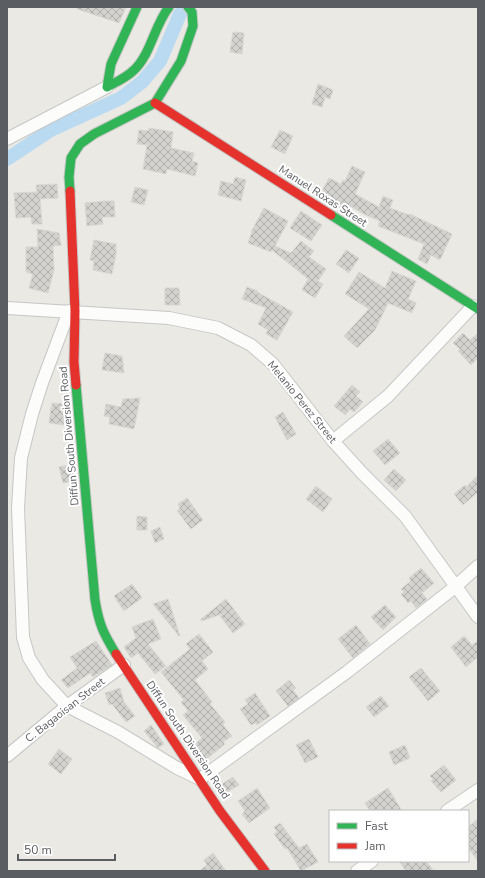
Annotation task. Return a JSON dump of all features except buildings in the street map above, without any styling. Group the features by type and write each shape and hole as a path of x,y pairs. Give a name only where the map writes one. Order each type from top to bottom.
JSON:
{"street":[{"path":"107,87 111,64 137,7"},
{"path":"7,139 107,87 136,69 160,18 169,7"},
{"path":"155,103 181,61 193,26 192,12 188,7"},
{"name":"Manuel Roxas Street","path":"155,103 476,308"},
{"name":"Diffun South Diversion Road","path":"155,103 94,134 80,144 71,158 70,178 74,362 95,600 98,619 104,635 220,811 265,871"},
{"name":"Melanio Perez Street","path":"7,308 170,318 218,328 251,345 273,364 333,441 362,473 405,516 478,617"},
{"path":"333,441 388,396 476,308"},
{"path":"72,311 42,383 32,414 21,458 18,508 23,637 29,658 43,680 67,706 118,732 177,768 200,779 347,672 455,587 478,566"},
{"name":"C. Bagaoisan Street","path":"7,756 67,706 124,665"},
{"path":"448,810 478,790"},
{"path":"357,871 370,862"}],"waterway":[{"path":"7,159 51,130 121,98 142,82 160,61 180,14"}],"traffic: fast":[{"path":"137,7 111,64 107,87 128,75 140,63 145,56 169,7"},
{"path":"70,191 69,177 71,158 80,144 94,134 155,103 181,61 193,26 192,12 188,7"},
{"path":"331,215 478,309"},
{"path":"76,385 95,600 102,628 116,654"}],"traffic: jam":[{"path":"155,103 331,215"},
{"path":"70,191 75,311 74,362 76,385"},
{"path":"116,654 220,811 265,871"}]}
